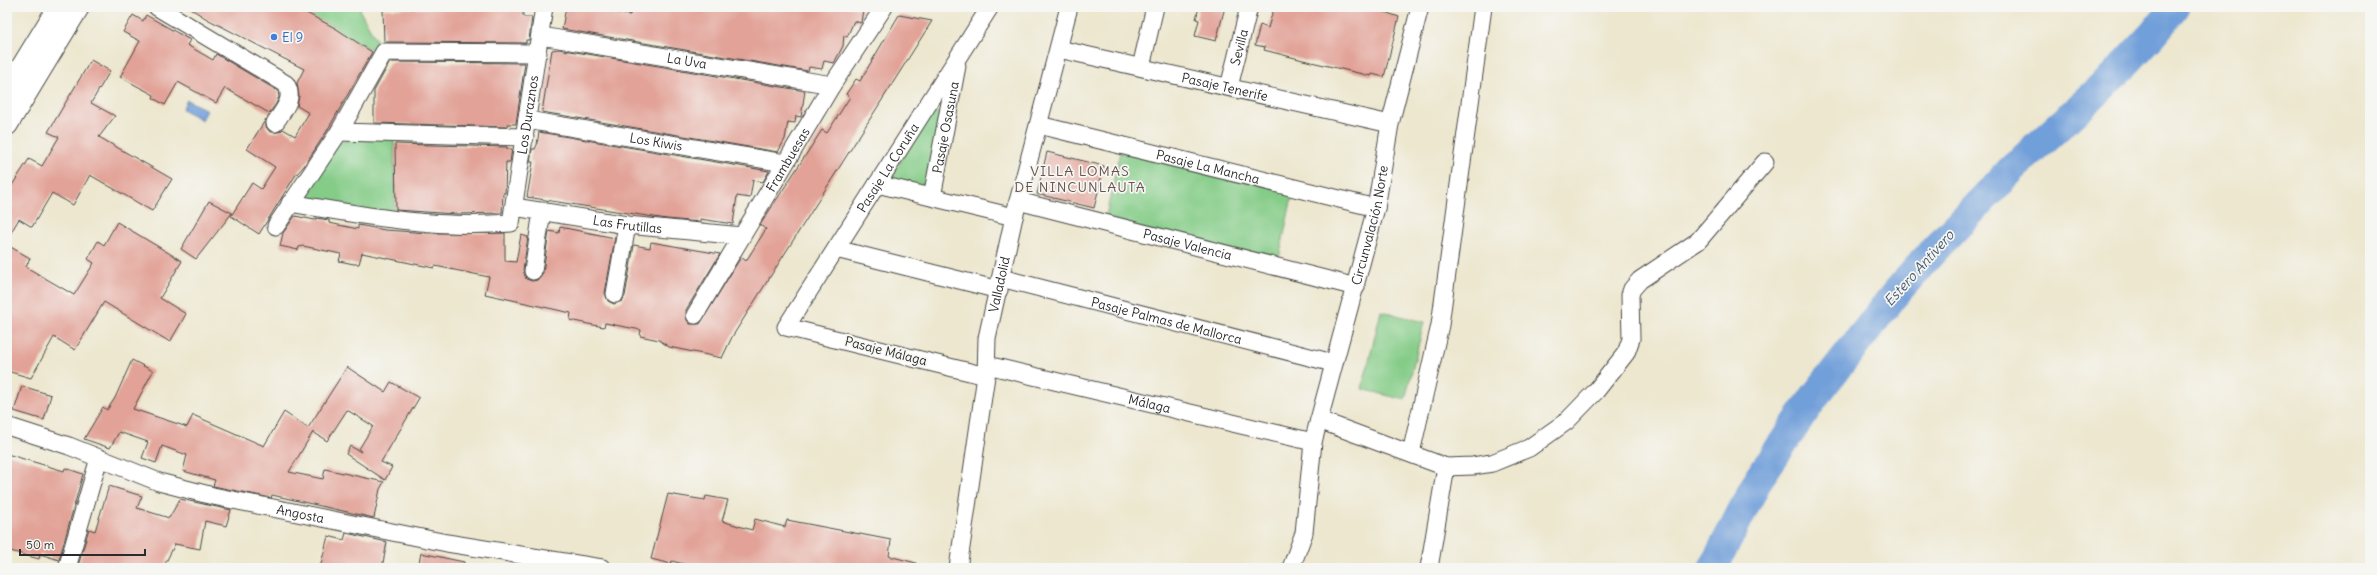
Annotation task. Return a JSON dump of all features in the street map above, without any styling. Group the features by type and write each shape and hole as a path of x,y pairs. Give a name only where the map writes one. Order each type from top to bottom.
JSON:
{"main road":[{"path":"7,92 59,7"},
{"path":"7,124 78,7"}],"street":[{"path":"157,7 286,84 290,90 290,98 275,123"},
{"name":"Los Duraznos","path":"512,215 541,36 544,7"},
{"name":"Frambuesas","path":"696,315 832,85 884,7"},
{"name":"Pasaje La Coruña","path":"786,327 990,7"},
{"name":"Valladolid","path":"958,568 986,370 987,338 1016,209 1069,7"},
{"path":"1141,67 1155,7"},
{"name":"Sevilla","path":"1229,87 1249,7"},
{"name":"Circunvalación Norte","path":"1291,568 1304,532 1313,442 1333,363 1356,287 1376,208 1390,124 1420,7"},
{"path":"1411,453 1440,325 1483,7"},
{"name":"La Uva","path":"541,36 832,85"},
{"name":"Pasaje Tenerife","path":"1059,49 1390,124"},
{"path":"276,226 339,132 384,52 538,53"},
{"name":"Pasaje Osasuna","path":"932,197 959,56"},
{"name":"Los Kiwis","path":"527,120 785,163"},
{"name":"Pasaje La Mancha","path":"1039,125 1376,208"},
{"path":"339,132 525,137"},
{"path":"1319,420 1446,467 1473,466 1511,457 1529,448 1567,421 1596,391 1626,353 1632,338 1630,295 1632,288 1640,280 1698,241 1765,162"},
{"name":"Pasaje Valencia","path":"877,184 932,197 1016,209 1356,287"},
{"name":"Las Frutillas","path":"290,203 395,221 485,225 512,215 542,211 627,225 742,236"},
{"path":"533,271 542,211"},
{"path":"615,294 627,225"},
{"name":"Pasaje Palmas de Mallorca","path":"836,249 1000,284 1333,363"},
{"name":"Pasaje Málaga","path":"786,327 986,370"},
{"name":"Málaga","path":"986,370 1313,442"},
{"name":"Angosta","path":"7,426 99,458 159,482 252,504 447,543 602,568"},
{"path":"67,568 99,458"},
{"path":"1429,568 1446,467"}],"green space":[{"path":"295,7 361,7 360,11 379,45 375,52"},
{"path":"934,111 941,114 926,183 921,186 894,180 892,175 931,113"},
{"path":"394,137 395,219 302,199 338,141"},
{"path":"1120,152 1293,192 1278,263 1105,220"},
{"path":"1381,311 1424,322 1405,400 1362,389"}],"water":[{"path":"187,100 207,110 202,120 182,109"}],"building":[{"path":"188,7 295,7 335,28 372,52 327,131 304,166 295,176 259,234 231,216 252,183 261,189 275,167 247,149 266,119 266,127 270,132 279,132 283,129 295,136 309,113 297,106 299,96 297,83 304,69 207,19"},
{"path":"523,7 523,17 532,17 529,40 526,40 526,43 384,42 383,9"},
{"path":"566,7 597,7 597,9 630,15 631,7 852,7 863,9 861,23 854,21 847,37 844,35 843,46 834,63 824,61 822,69 809,67 808,71 562,29"},
{"path":"1199,7 1225,7 1216,41 1195,36 1199,20 1196,19"},
{"path":"1274,7 1370,7 1399,17 1384,77 1372,74 1371,76 1303,60 1264,50 1265,47 1255,45 1260,25 1268,28"},
{"path":"133,15 143,21 146,15 190,40 187,45 213,60 216,54 278,91 279,97 276,104 269,113 225,88 216,103 178,82 165,105 153,98 154,95 120,77 140,41 123,32"},
{"path":"899,15 932,21 732,337 722,358 669,347 659,340 640,336 641,330 605,323 604,327 570,320 571,313 485,294 489,277 435,266 434,268 362,253 359,264 354,264 339,261 341,254 303,246 299,247 298,250 280,246 283,233 295,216 315,220 316,218 329,220 329,223 358,229 358,225 385,230 427,233 505,233 505,261 516,262 521,235 528,237 523,270 526,279 532,281 537,280 543,273 549,231 559,233 560,227 615,238 605,293 608,301 614,304 622,301 625,296 634,245 650,248 651,242 720,254 686,310 687,320 690,324 700,324 741,257 746,261 766,229 760,225 822,130 827,133 850,97 846,94 856,79 860,81"},
{"path":"558,49 805,91 801,117 796,116 795,123 788,122 785,139 778,152 542,112 552,50"},
{"path":"91,60 110,71 91,103 115,116 99,137 172,179 152,211 90,175 73,205 52,193 32,227 19,219 7,239 7,193 29,159 42,166 59,137 48,132"},
{"path":"390,62 525,63 516,124 507,124 507,127 374,123 374,91"},
{"path":"539,132 769,171 763,182 753,180 750,198 737,196 733,224 700,219 700,222 667,219 527,197 533,162 530,162 532,149 535,149 537,145"},
{"path":"395,144 507,147 507,149 512,149 510,162 506,162 505,193 503,193 502,213 456,214 396,210"},
{"path":"1047,152 1104,166 1094,208 1037,194"},
{"path":"209,201 232,213 196,259 181,249"},
{"path":"117,222 182,261 160,298 186,314 170,342 104,302 75,350 54,337 31,378 7,371 7,245 30,258 26,267 74,295 94,263 88,259 98,241 104,245"},
{"path":"132,360 153,371 133,409 187,427 193,415 264,446 284,412 308,428 347,367 385,392 391,382 419,398 381,462 392,467 385,480 346,454 350,446 361,452 359,449 373,426 347,410 327,441 313,432 289,472 323,479 325,469 384,482 380,489 374,518 272,495 271,498 213,486 215,480 183,471 187,455 162,446 156,463 142,458 148,442 119,432 110,448 84,439 103,407 107,410 115,398"},
{"path":"22,386 51,395 44,420 14,411"},
{"path":"7,454 64,471 65,468 83,474 59,560 40,554 39,559 7,550"},
{"path":"109,486 142,496 137,508 169,518 180,499 231,510 226,526 205,521 200,549 175,544 163,568 86,568 78,566 89,529 95,531"},
{"path":"668,494 705,500 706,496 728,500 722,521 752,530 755,519 785,527 787,520 891,540 889,556 916,563 915,568 786,568 767,564 766,568 698,568 672,561 671,564 651,559"},
{"path":"346,533 387,542 382,568 320,568 328,536 344,540"},
{"path":"421,553 464,562 464,568 418,568"}],"waterway":[{"name":"Estero Antivero","path":"1713,568 1759,478 1815,396 1894,295 1932,252 2012,169 2113,77 2153,34 2175,7"}],"place":[{"name":"El 9","path":"274,37"}],"district":[{"name":"VILLA LOMAS DE NINCUNLAUTA","path":"1080,180"}]}
